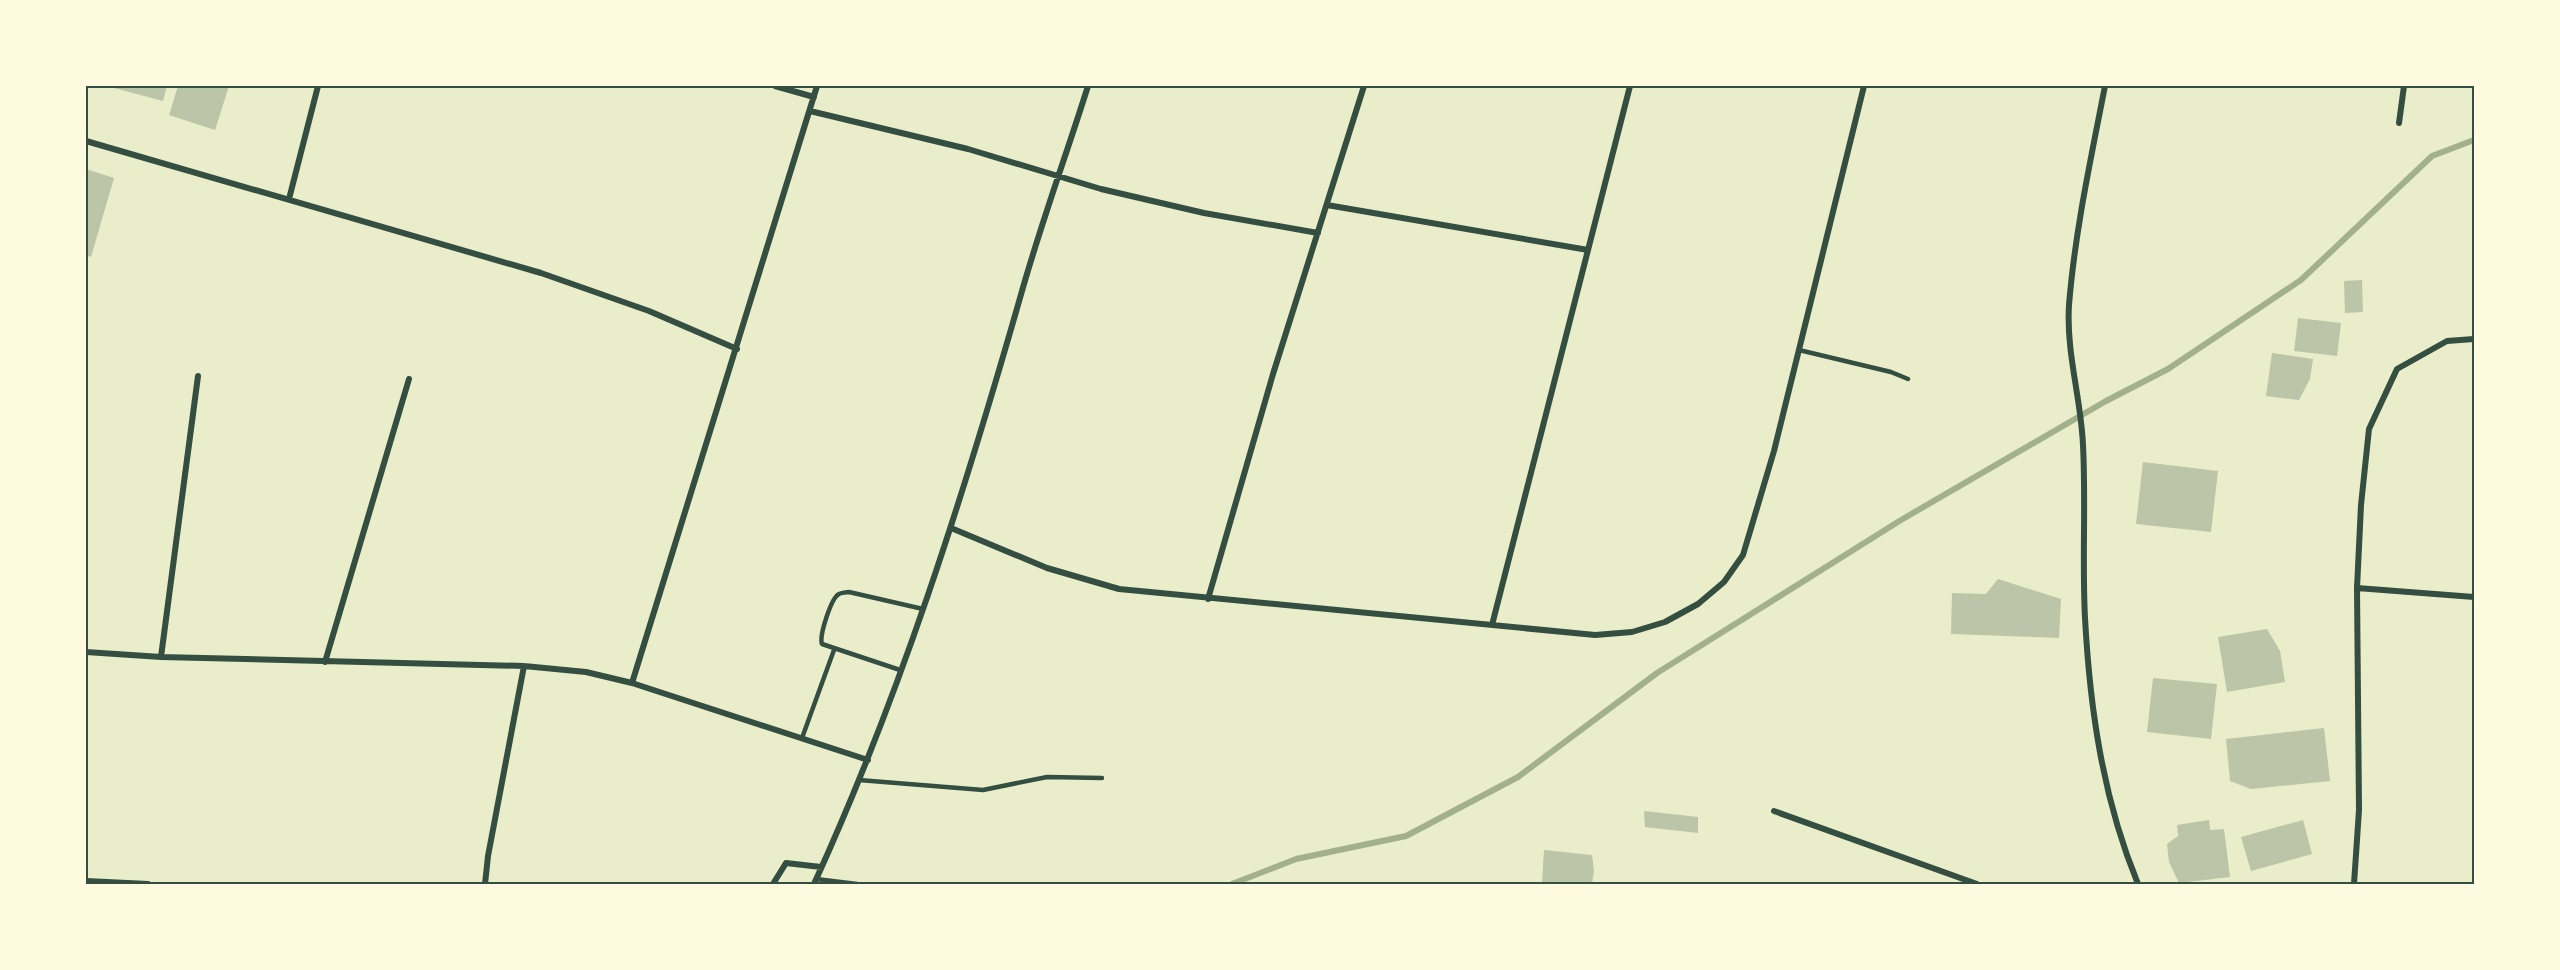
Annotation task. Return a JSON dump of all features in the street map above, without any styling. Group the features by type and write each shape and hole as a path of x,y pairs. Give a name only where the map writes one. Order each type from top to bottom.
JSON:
{"street":[{"path":"289,199 318,86"},
{"path":"775,86 814,97"},
{"path":"632,683 817,86"},
{"path":"815,882 868,760 951,528 1006,353 1020,297 1088,86"},
{"path":"1208,599 1273,374 1364,86"},
{"path":"1492,626 1630,86"},
{"path":"951,528 1047,568 1119,589 1595,635 1632,632 1665,621 1698,604 1725,582 1743,555 1774,451 1864,86"},
{"path":"2104,86 2072,270 2069,309 2071,360 2083,444 2085,618 2096,734 2107,794 2122,846 2138,885"},
{"path":"2399,123 2404,86"},
{"path":"810,111 968,149 1101,189 1204,213 1318,233"},
{"path":"86,141 541,273 649,311 737,349"},
{"path":"1327,206 1588,250"},
{"path":"2354,885 2359,810 2357,588 2369,429 2397,369 2447,341 2475,339"},
{"path":"161,657 198,376"},
{"path":"325,662 409,379"},
{"path":"2357,588 2475,597"},
{"path":"86,652 161,657 524,666 586,672 632,683 868,760"},
{"path":"485,885 488,856 524,666"},
{"path":"1774,811 1977,885"},
{"path":"773,885 786,863 794,862 821,867"},
{"path":"86,881 148,885"}],"lane":[{"path":"1799,350 1891,372 1908,379"},
{"path":"900,670 834,650 822,644 820,637 833,600 840,593 849,592 922,609"},
{"path":"802,738 834,650"},
{"path":"859,780 982,790 1047,777 1102,778"},
{"path":"815,882 857,885"}],"building":[{"path":"115,86 167,86 163,101 114,88"},
{"path":"178,86 229,86 215,130 169,115"},
{"path":"86,169 114,178 91,257 86,255"},
{"path":"2362,280 2363,312 2345,313 2344,281"},
{"path":"2298,318 2341,323 2337,356 2294,351"},
{"path":"2272,353 2313,359 2310,379 2299,400 2266,396"},
{"path":"2143,462 2218,471 2211,532 2136,524"},
{"path":"1998,579 2061,599 2059,638 1951,634 1952,593 1986,594"},
{"path":"2267,629 2280,651 2285,682 2227,692 2218,637"},
{"path":"2153,678 2217,684 2211,739 2147,732"},
{"path":"2324,728 2330,781 2251,789 2230,781 2226,739"},
{"path":"1644,811 1698,817 1698,833 1645,827"},
{"path":"2209,820 2210,830 2224,829 2230,877 2179,883 2169,862 2167,844 2178,836 2177,825"},
{"path":"2303,820 2312,854 2251,871 2241,837"},
{"path":"1544,850 1592,855 1594,871 1592,884 1542,884"}],"waterway":[{"path":"1232,884 1296,859 1406,836 1518,777 1657,673 1901,520 2106,401 2168,369 2301,280 2432,156 2474,140"}]}
